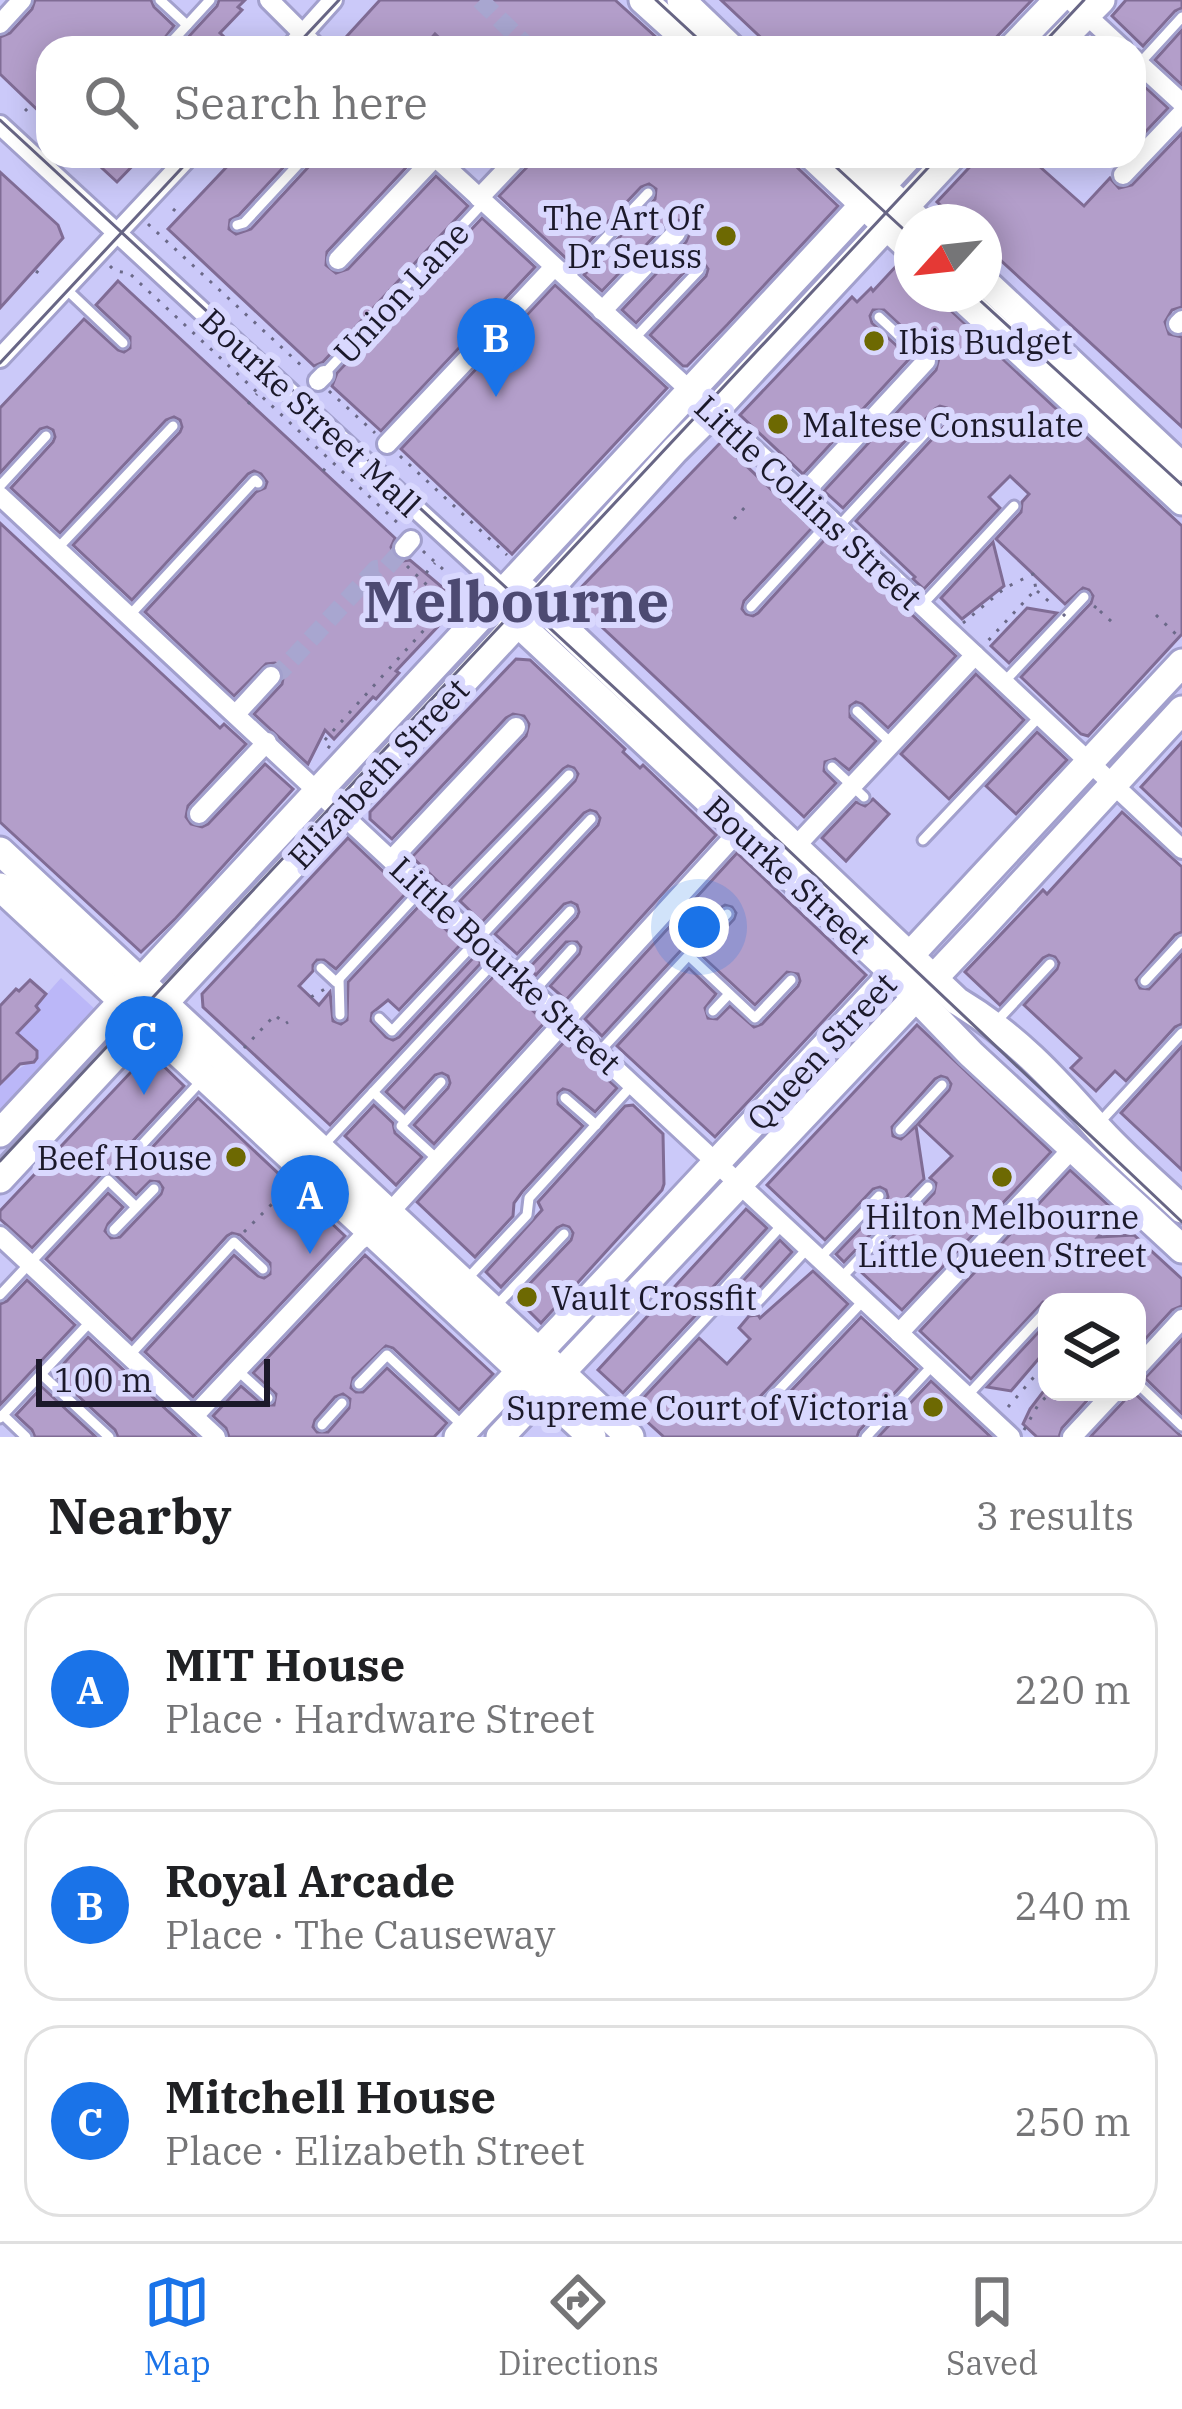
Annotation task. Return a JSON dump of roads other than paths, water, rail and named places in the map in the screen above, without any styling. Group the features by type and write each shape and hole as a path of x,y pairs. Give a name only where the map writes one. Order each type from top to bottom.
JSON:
{"street":[{"path":"0,24 22,0"},
{"path":"269,0 297,36"},
{"path":"308,36 333,0"},
{"path":"643,0 682,36"},
{"path":"681,0 718,36"},
{"path":"1024,36 1058,0"},
{"path":"1061,36 1085,5 1112,36"},
{"path":"1146,70 1182,103"},
{"path":"1146,151 1182,113"},
{"path":"0,125 36,158"},
{"path":"47,168 118,233"},
{"path":"0,358 178,168"},
{"path":"338,260 437,168"},
{"name":"Little Collins Street","path":"453,168 712,413 922,605 979,650 1004,682 1182,848"},
{"path":"482,200 509,168"},
{"path":"830,168 894,211"},
{"path":"856,168 873,196"},
{"name":"Elizabeth Street","path":"0,1133 320,791 501,587 899,168"},
{"name":"Elizabeth Street","path":"915,204 943,168"},
{"path":"1123,175 1130,168"},
{"name":"Elizabeth Street","path":"0,1179 675,450 894,228"},
{"name":"Bourke Street Mall","path":"118,233 501,587"},
{"path":"602,311 676,233"},
{"path":"387,444 561,273"},
{"path":"1002,298 1182,467"},
{"path":"977,312 1182,501"},
{"path":"803,494 926,361"},
{"name":"Little Bourke Street","path":"1,496 899,1333 968,1396 1019,1432"},
{"name":"Bourke Street","path":"501,587 537,602 742,828 796,847 901,965"},
{"name":"Bourke Street","path":"501,587 518,623 924,987 966,1060 1182,1249"},
{"path":"796,847 858,792 892,743 979,650"},
{"name":"Queen Street","path":"466,1434 620,1258 857,1014 1182,663"},
{"path":"236,714 272,676"},
{"name":"Queen Street","path":"500,1437 1182,710"},
{"path":"392,859 516,727"},
{"path":"200,814 267,742"},
{"path":"194,1416 381,1222 742,828"},
{"path":"0,851 132,991 303,1155"},
{"path":"0,887 132,991"},
{"name":"Bourke Street","path":"924,987 994,1023 1182,1209"},
{"path":"857,1014 879,1034"},
{"path":"178,1034 205,1077 381,1222 611,1431"},
{"path":"899,1333 1072,1148"},
{"path":"0,1236 216,1437"},
{"path":"455,1292 494,1309 530,1361"},
{"path":"1146,1358 1182,1319"},
{"path":"1082,1434 1107,1401"}],"lane":[{"path":"160,0 187,25"},
{"path":"177,36 210,0"},
{"path":"1146,53 1182,17"},
{"path":"237,225 295,168"},
{"path":"561,273 648,194"},
{"name":"Union Lane","path":"321,378 482,200"},
{"path":"633,340 700,270"},
{"path":"65,288 124,344"},
{"path":"879,317 926,361"},
{"path":"752,607 942,415"},
{"path":"57,549 173,426"},
{"path":"1,496 46,436"},
{"path":"129,616 258,483"},
{"path":"922,605 1014,506"},
{"path":"1004,682 1084,596"},
{"path":"856,711 892,743"},
{"path":"922,841 1040,716"},
{"path":"832,767 858,792"},
{"path":"442,906 569,775"},
{"path":"379,1018 392,1031 591,819"},
{"path":"340,1015 338,980 423,888"},
{"path":"303,1155 505,964 570,910"},
{"path":"599,1052 727,914"},
{"path":"1145,981 1182,941"},
{"path":"534,991 572,949"},
{"path":"688,956 755,1018 790,980"},
{"path":"994,1023 1050,964"},
{"path":"321,968 338,980"},
{"path":"713,1010 729,994"},
{"path":"1096,1126 1182,1033"},
{"path":"137,1150 205,1077"},
{"path":"437,1159 401,1126 441,1082"},
{"path":"455,1292 527,1215 529,1198 633,1084"},
{"path":"900,1130 942,1085"},
{"path":"373,1092 401,1118"},
{"path":"565,1098 596,1125"},
{"path":"0,1295 108,1180 136,1207"},
{"path":"841,1278 928,1187"},
{"path":"114,1230 154,1189"},
{"path":"752,1308 879,1196"},
{"path":"611,1431 717,1306 720,1293 783,1224"},
{"path":"494,1309 564,1234"},
{"path":"129,1355 234,1242 263,1269"},
{"path":"761,1409 864,1300"},
{"path":"968,1396 1038,1320"},
{"path":"26,1437 1,1416 91,1321"},
{"path":"359,1384 387,1354 466,1434"},
{"path":"866,1437 934,1365"},
{"path":"237,1370 268,1399"},
{"path":"41,1374 109,1437"},
{"path":"1146,1391 1182,1426"},
{"path":"322,1425 342,1402"}],"tunnel":[{"path":"480,0 517,36"},
{"path":"271,676 282,670 376,569 386,568 404,548"}],"tram line":[{"path":"305,36 339,0"},
{"path":"656,0 695,36"},
{"path":"1050,36 1084,0"},
{"path":"0,120 36,153"},
{"path":"52,168 712,778 1182,1222"},
{"path":"0,363 182,168"},
{"path":"837,168 894,220"},
{"path":"0,1161 928,168"},
{"path":"993,312 1182,485"}],"place":[{"name":"The Art Of Dr Seuss","path":"726,236"},
{"name":"Ibis Budget","path":"874,341"},
{"name":"Royal Arcade","path":"496,397"},
{"name":"Maltese Consulate","path":"778,424"},
{"name":"Mitchell House","path":"144,1095"},
{"name":"Beef House","path":"236,1157"},
{"name":"Hilton Melbourne Little Queen Street","path":"1002,1177"},
{"name":"MIT House","path":"310,1254"},
{"name":"Vault Crossfit","path":"527,1297"},
{"name":"Supreme Court of Victoria","path":"933,1407"}],"district":[{"name":"Melbourne","path":"516,601"}]}
